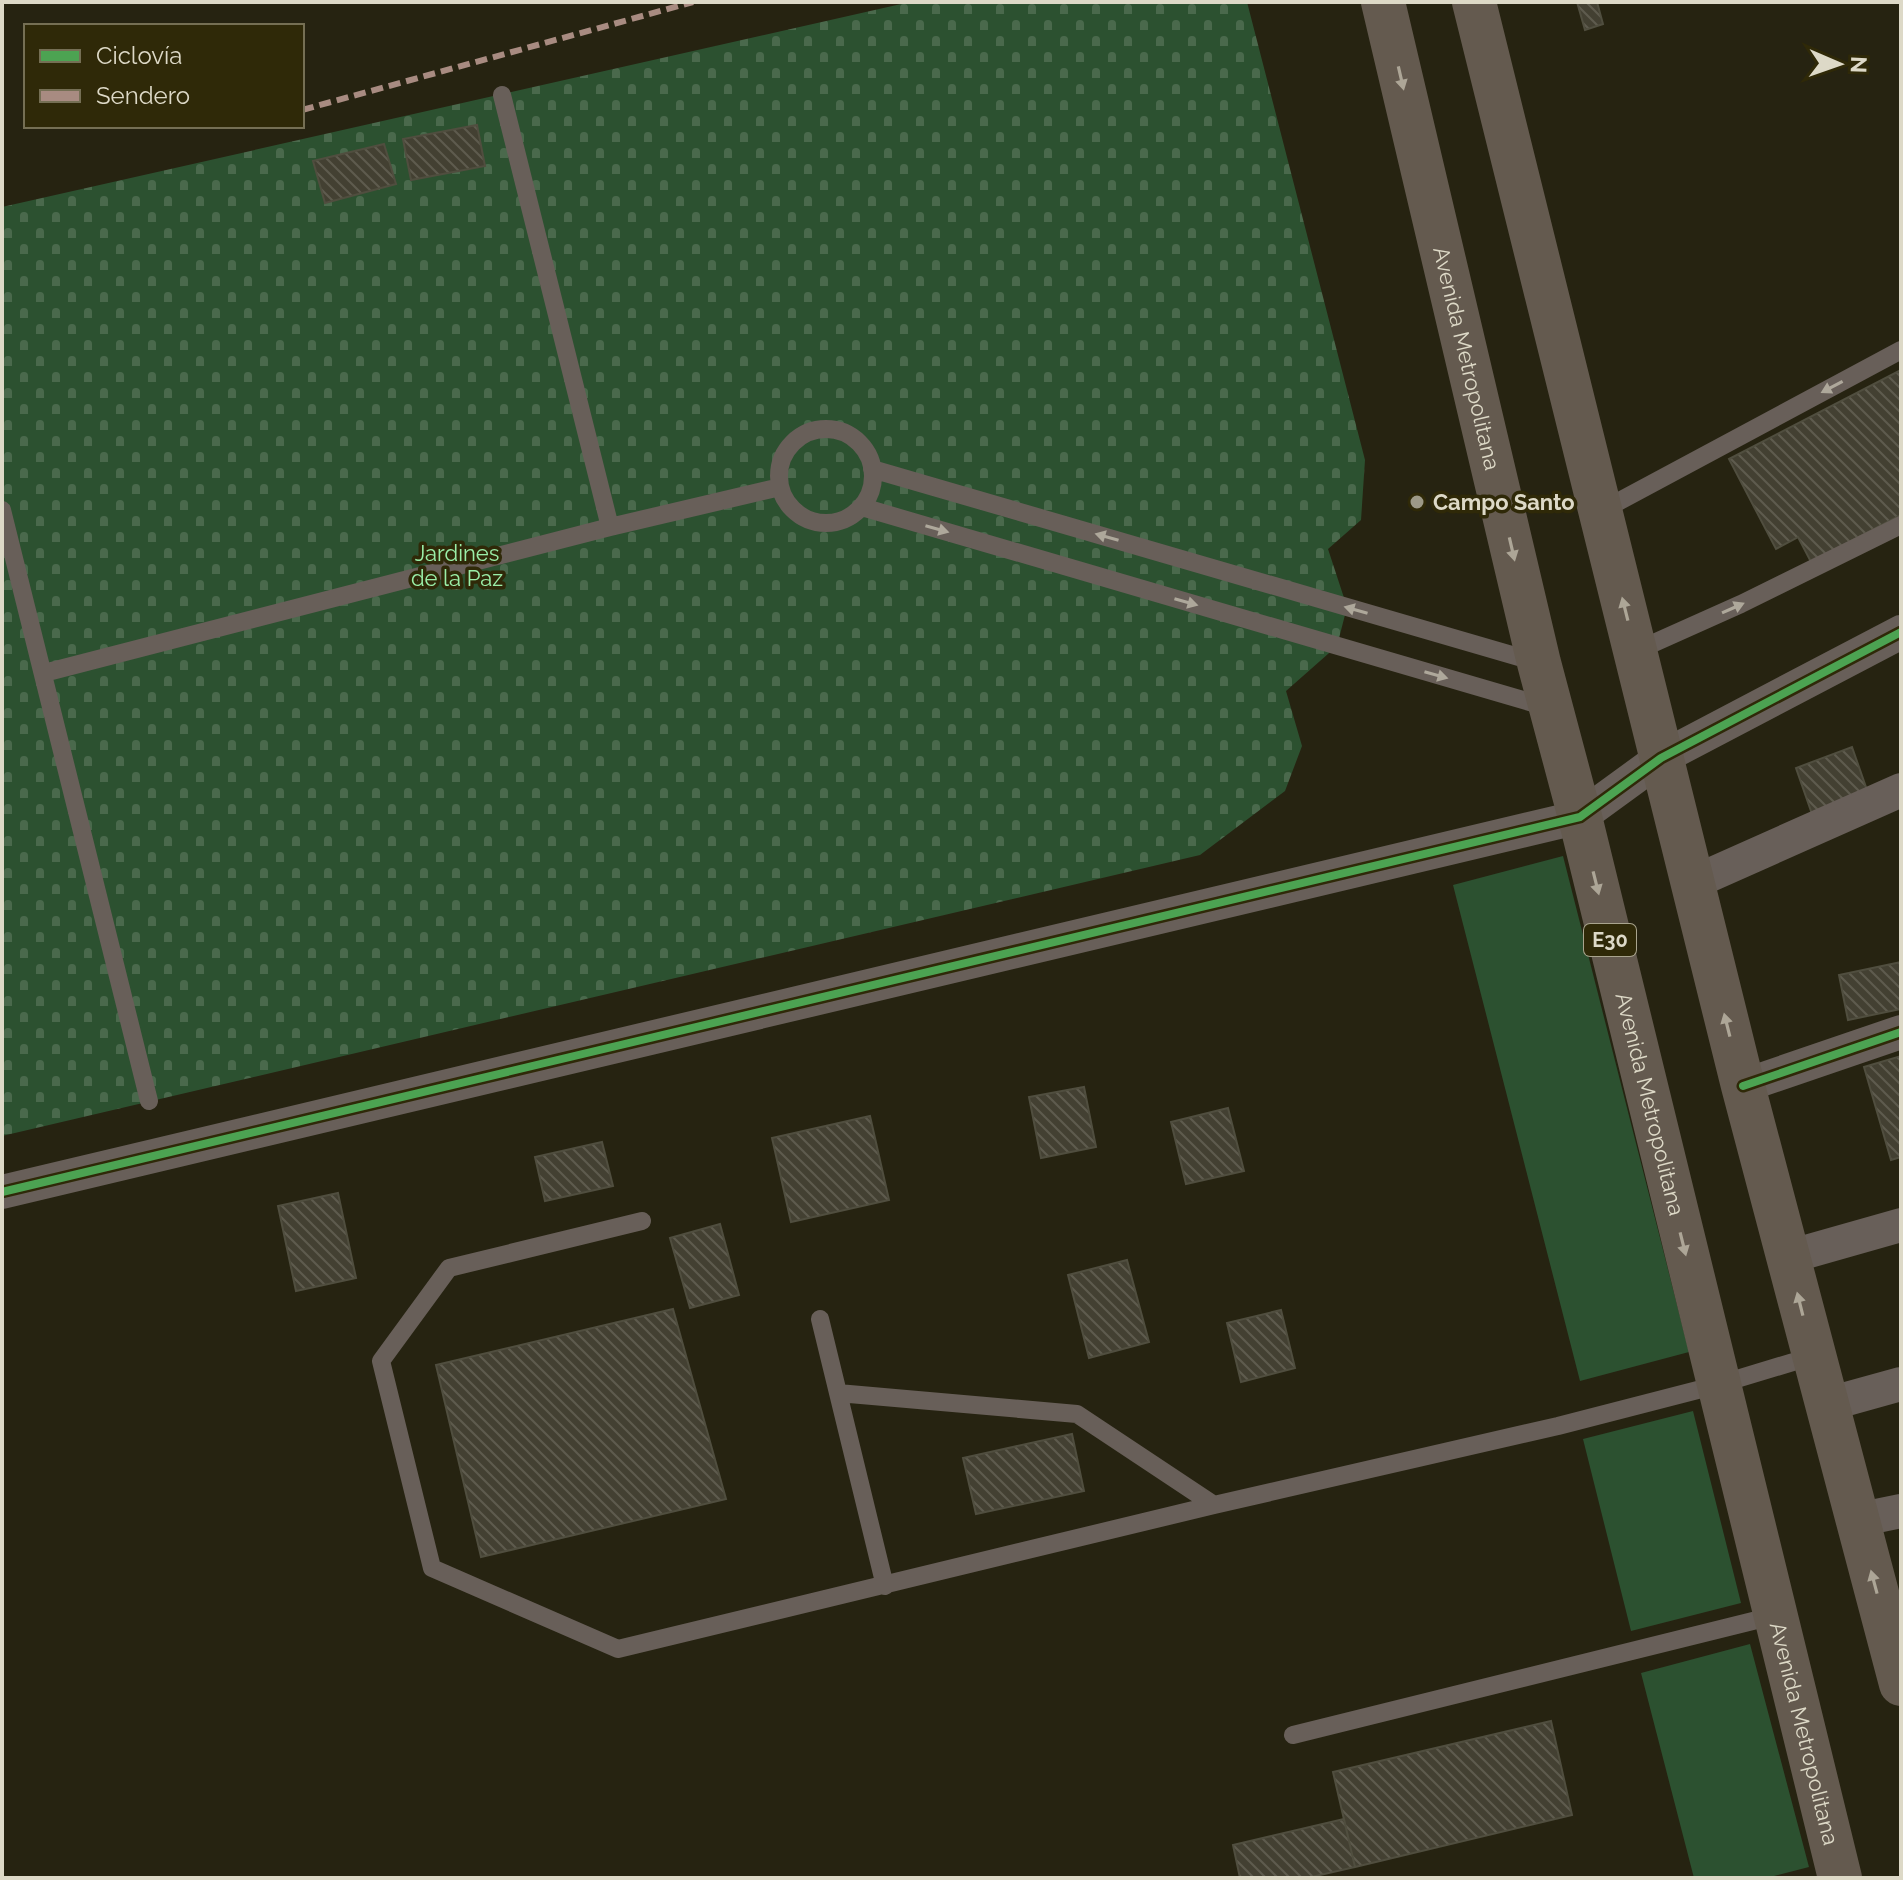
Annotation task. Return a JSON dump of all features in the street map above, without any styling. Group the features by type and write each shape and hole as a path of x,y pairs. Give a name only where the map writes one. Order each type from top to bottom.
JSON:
{"highway":[{"name":"Avenida Metropolitana","path":"1383,2 1539,663 1580,817 1840,1878"},
{"path":"1474,2 1743,1086 1825,1405 1898,1659"}],"street":[{"path":"2,1192 1580,817 1661,758 1901,632"},
{"path":"1692,883 1901,790"},
{"path":"1743,1086 1901,1032"},
{"path":"1788,1257 1901,1225"},
{"path":"1825,1405 1901,1384"},
{"path":"1857,1520 1901,1511"}],"lane":[{"path":"502,95 610,527"},
{"path":"1601,511 1901,350"},
{"path":"824,429 850,436 860,444 872,469 872,482 862,507 840,521 815,522 803,518 793,510 780,487 782,460 789,448 798,438 824,429"},
{"path":"872,469 1539,663"},
{"path":"44,673 610,527 780,487"},
{"path":"862,507 1552,709"},
{"path":"2,510 149,1101"},
{"path":"1636,651 1741,604 1901,525"},
{"path":"642,1221 449,1268 381,1361 432,1568 618,1649 1214,1505 1558,1426 1717,1385 1813,1356"},
{"path":"820,1319 885,1586"},
{"path":"838,1393 1077,1414 1214,1505"},
{"path":"1293,1735 1777,1615"}],"green space":[{"name":"Jardines de la Paz","path":"910,2 1247,2 1365,460 1361,520 1328,549 1347,607 1337,646 1286,691 1302,746 1285,791 1200,855 2,1136 2,207"},
{"path":"1563,856 1689,1352 1580,1381 1453,885"},
{"path":"1693,1411 1741,1603 1631,1631 1583,1439"},
{"path":"1750,1644 1809,1867 1766,1878 1694,1878 1641,1673"}],"building":[{"path":"1577,2 1597,2 1603,24 1585,30"},
{"path":"477,125 485,166 411,180 403,139"},
{"path":"384,144 396,184 325,203 313,161"},
{"path":"1901,370 1901,515 1811,562 1798,537 1776,549 1729,459"},
{"path":"1852,747 1868,793 1812,814 1796,768"},
{"path":"1901,962 1901,1009 1848,1020 1839,975"},
{"path":"1901,1056 1901,1157 1891,1160 1864,1067"},
{"path":"1084,1087 1096,1147 1041,1158 1029,1097"},
{"path":"1228,1108 1244,1171 1186,1184 1171,1122"},
{"path":"870,1116 889,1200 791,1222 772,1138"},
{"path":"602,1142 613,1186 545,1201 535,1157"},
{"path":"338,1193 356,1278 296,1291 278,1206"},
{"path":"720,1224 739,1295 690,1308 670,1238"},
{"path":"1127,1260 1149,1342 1089,1358 1068,1275"},
{"path":"673,1309 726,1499 481,1557 436,1365"},
{"path":"1281,1310 1295,1368 1241,1382 1227,1323"},
{"path":"1072,1434 1084,1491 976,1514 963,1458"},
{"path":"1551,1721 1572,1815 1355,1867 1333,1772"},
{"path":"1344,1819 1355,1867 1307,1878 1240,1878 1233,1845"}],"marked path":[{"path":"304,109 693,2"}],"cycle path":[{"path":"2,1192 1580,817 1661,758 1901,632"},
{"path":"1743,1086 1901,1032"}],"place":[{"name":"Campo Santo","path":"1417,502"}]}
